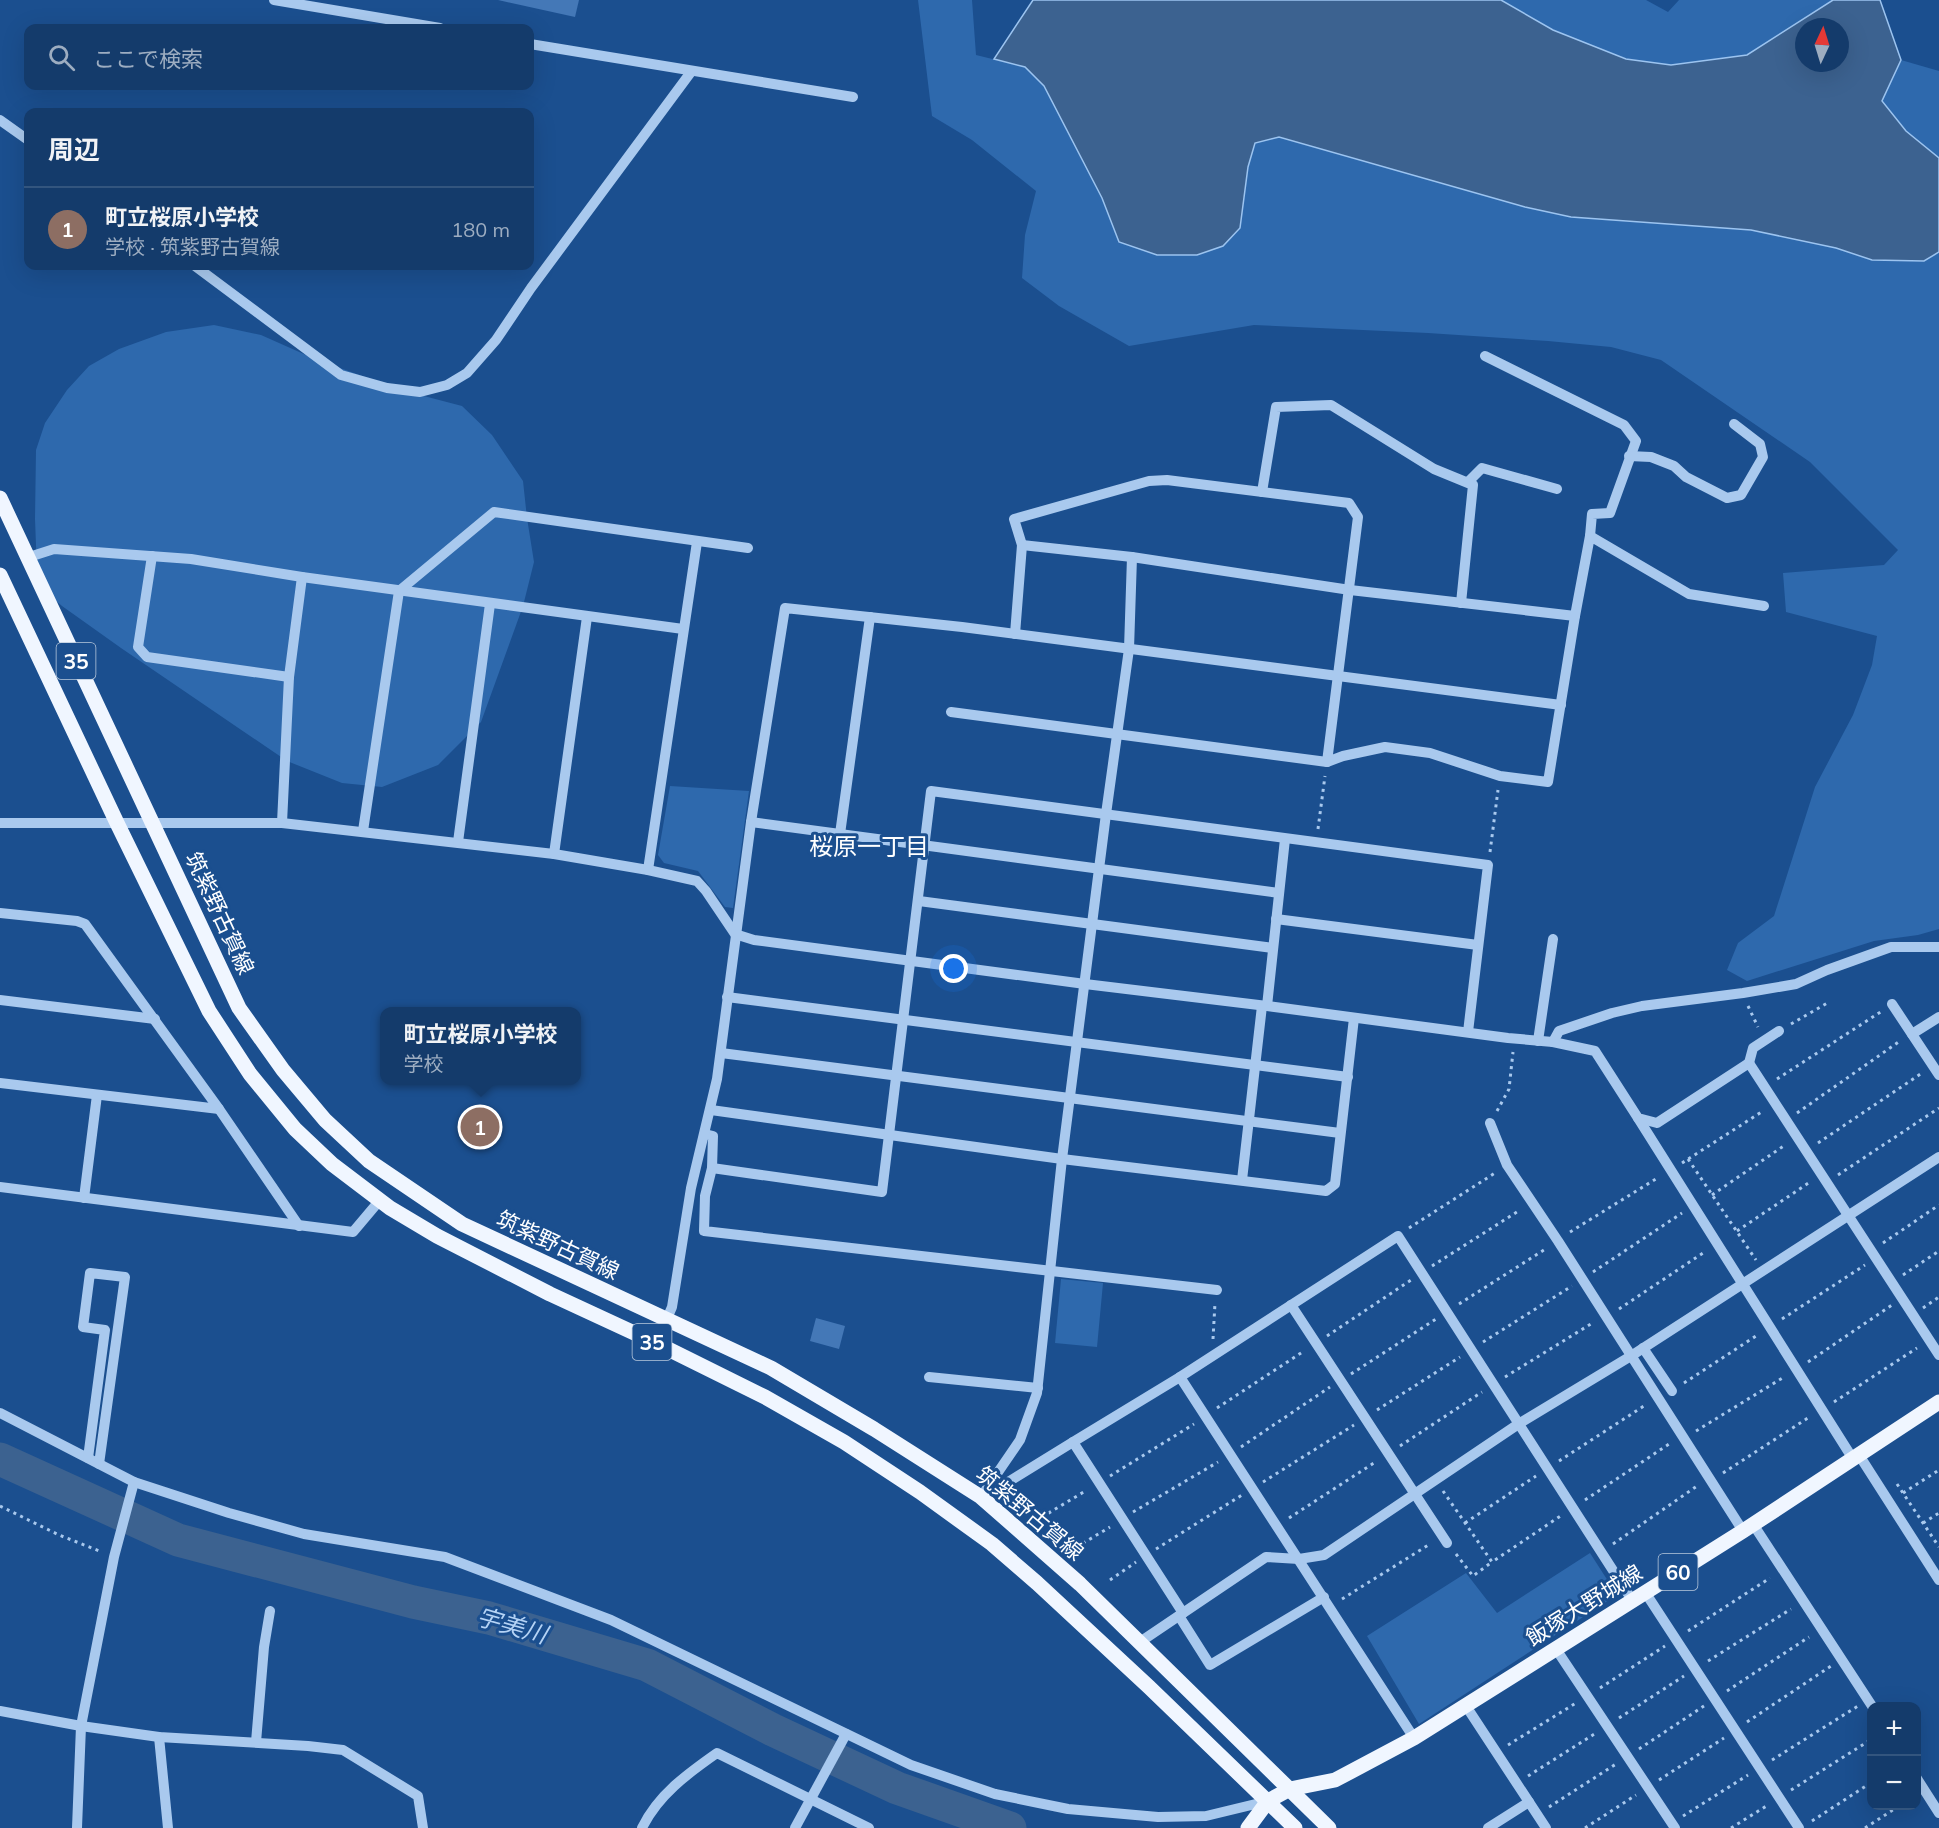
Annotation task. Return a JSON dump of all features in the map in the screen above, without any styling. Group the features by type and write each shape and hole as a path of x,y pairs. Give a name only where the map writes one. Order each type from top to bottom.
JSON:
{"main road":[{"name":"筑紫野古賀線","path":"0,498 26,558 239,1008 283,1070 325,1120 369,1161 462,1224 771,1368 985,1491 1329,1828"},
{"name":"筑紫野古賀線","path":"0,574 208,1011 250,1074 295,1129 332,1164 380,1200 437,1236 765,1397 844,1442 920,1492 992,1545 1037,1583 1295,1828"},
{"name":"飯塚大野城線","path":"1248,1828 1268,1801 1290,1790 1335,1780 1414,1738 1748,1527 1939,1402"}],"street":[{"path":"274,0 416,24"},
{"path":"534,45 853,97"},
{"path":"200,270 341,375 387,388 420,392 447,385 467,373 496,340 531,288 691,72"},
{"path":"0,120 24,137"},
{"path":"951,712 1327,762 1343,756 1385,747 1430,753 1500,776 1548,782 1592,514 1610,513 1636,441 1624,425 1485,356"},
{"path":"1262,492 1276,407 1331,405 1434,469 1473,485 1461,603"},
{"path":"1629,456 1651,458 1674,466 1686,477 1727,498 1741,495 1763,457 1760,444 1734,424"},
{"path":"1468,483 1482,468 1557,489"},
{"path":"1015,634 1022,545 1014,519 1149,481 1167,480 1349,503 1358,517 1327,762"},
{"path":"363,831 399,591 494,512 748,548"},
{"path":"1590,536 1689,594 1764,606"},
{"path":"648,870 697,542"},
{"path":"1022,545 1132,557 1350,590 1575,616"},
{"path":"26,558 54,549 191,559 490,604 683,629"},
{"path":"152,556 138,646 147,657 289,677"},
{"path":"985,1491 1020,1440 1038,1388 1062,1159 1129,649 1132,557"},
{"path":"282,823 289,677 302,577"},
{"path":"458,842 490,604"},
{"path":"666,1321 672,1306 691,1188 711,1110 721,1053 751,822 785,608 1015,634 1561,705"},
{"path":"554,854 586,616"},
{"path":"840,834 870,617"},
{"path":"712,1168 882,1192 931,792 1488,865 1468,1032"},
{"path":"751,822 1279,893"},
{"path":"0,823 282,823 554,854 697,881 735,934 754,940 1515,1039 1553,1042 1595,1051 1821,1410 1856,1457 1939,1581"},
{"path":"1242,1180 1254,1066 1273,948 1285,839"},
{"path":"919,901 1273,948"},
{"path":"0,914 77,921 85,924 219,1109 298,1226"},
{"path":"1276,920 1478,945"},
{"path":"1538,1041 1553,939"},
{"path":"1553,1042 1558,1031 1612,1013 1669,1001 1743,993 1796,984 1891,947 1939,948"},
{"path":"727,997 1348,1077"},
{"path":"0,1000 154,1019"},
{"path":"1892,1004 1936,1070"},
{"path":"1912,1034 1939,1017"},
{"path":"711,1110 1062,1159 1326,1191 1335,1184 1354,1018"},
{"path":"1638,1118 1657,1123 1749,1063 1753,1048 1779,1031"},
{"path":"721,1053 1341,1133"},
{"path":"1749,1063 1939,1355"},
{"path":"0,1083 219,1109"},
{"path":"84,1198 97,1095"},
{"path":"1490,1123 1507,1166 1606,1315 1709,1478 1748,1527 1869,1702"},
{"path":"705,1134 713,1136 712,1168 705,1196 704,1231 1216,1290"},
{"path":"1140,1642 1266,1557 1299,1559 1324,1555 1520,1423 1631,1356 1939,1157"},
{"path":"0,1187 353,1232 380,1200"},
{"path":"985,1491 1005,1484 1180,1377 1398,1236 1602,1551 1639,1596 1799,1828"},
{"path":"88,1458 105,1330 83,1327 90,1273 124,1277 99,1464"},
{"path":"1291,1305 1445,1540"},
{"path":"1643,1348 1672,1391"},
{"path":"929,1377 1038,1388"},
{"path":"1180,1377 1414,1738"},
{"path":"0,1413 134,1482 229,1513 304,1534 445,1557 611,1620 843,1739 995,1794 1068,1809 1158,1817 1206,1816 1268,1801"},
{"path":"1074,1442 1146,1555 1210,1665 1327,1602"},
{"path":"77,1828 81,1726 115,1553 134,1482"},
{"path":"256,1742 264,1647 270,1611"},
{"path":"1556,1649 1675,1828"},
{"path":"1466,1706 1546,1828"},
{"path":"0,1711 159,1737 256,1742 344,1750 418,1796 423,1828"},
{"path":"159,1737 168,1828"},
{"path":"795,1828 843,1739"},
{"path":"642,1828 662,1798 688,1773 717,1753 812,1796 869,1828"},
{"path":"1921,1783 1939,1812"},
{"path":"1488,1828 1529,1802"}],"path":[{"path":"1317,843 1327,762"},
{"path":"1488,865 1500,776"},
{"path":"1743,993 1764,1041"},
{"path":"1779,1031 1829,1002"},
{"path":"1765,1087 1892,1004"},
{"path":"1787,1120 1912,1034"},
{"path":"1490,1123 1509,1089 1515,1039"},
{"path":"1807,1151 1936,1070"},
{"path":"1737,1231 1939,1108"},
{"path":"1712,1195 1797,1137"},
{"path":"1688,1159 1763,1271"},
{"path":"1398,1236 1507,1166"},
{"path":"1042,1517 1206,1416 1532,1203"},
{"path":"1672,1391 1874,1254 1939,1205"},
{"path":"1593,1272 1693,1206"},
{"path":"1617,1310 1717,1244"},
{"path":"1892,1282 1939,1251"},
{"path":"1216,1290 1212,1346 1216,1354"},
{"path":"1702,1439 1696,1431 1796,1370 1902,1298"},
{"path":"1278,1525 1494,1384 1606,1315"},
{"path":"1718,1464 1723,1473 1929,1340"},
{"path":"1465,1523 1657,1397"},
{"path":"1327,1602 1445,1540 1473,1576 1682,1436"},
{"path":"1903,1493 1939,1470"},
{"path":"1602,1551 1709,1478"},
{"path":"1893,1478 1939,1547"},
{"path":"1435,1480 1492,1562"},
{"path":"0,1506 59,1535 115,1553"},
{"path":"1923,1523 1939,1513"},
{"path":"1071,1551 1123,1519"},
{"path":"1110,1580 1146,1555"},
{"path":"1496,1753 1588,1696"},
{"path":"1517,1784 1608,1726"},
{"path":"1731,1828 1867,1741"},
{"path":"1537,1815 1628,1756"},
{"path":"1809,1822 1867,1785"},
{"path":"1585,1828 1648,1787"},
{"path":"1865,1828 1893,1810"}],"shaded area":[{"path":"918,0 972,0 976,55 1025,67 1044,86 1102,198 1119,241 1240,228 1248,167 1255,143 1279,137 1525,207 1571,217 1751,230 1836,248 1872,260 1924,261 1939,252 1939,929 1918,935 1874,941 1747,981 1727,970 1738,943 1774,916 1815,787 1853,715 1872,665 1877,636 1786,612 1783,573 1884,565 1898,550 1810,462 1661,360 1611,347 1428,333 1254,325 1129,346 1059,306 1022,278 1025,235 1036,191 972,140 932,116"},
{"path":"1033,0 1501,0 1553,30 1626,59 1671,65 1747,55 1795,24 1795,72 1849,72 1849,18 1805,18 1833,0 1880,0 1901,60 1882,101 1906,131 1939,158 1939,252 1924,261 1872,260 1836,248 1751,230 1571,217 1525,207 1279,137 1255,143 1248,167 1240,228 1223,246 1197,255 1157,255 1119,242 1102,198 1044,86 1025,67 994,59"},
{"path":"1501,0 1646,0 1668,12 1679,0 1833,0 1805,18 1795,18 1795,24 1747,55 1671,66 1626,59 1553,30"},
{"path":"1901,60 1939,71 1939,158 1906,131 1882,101"},
{"path":"214,325 261,335 315,359 401,390 462,406 492,435 523,481 534,562 523,606 481,722 438,765 382,787 342,783 287,761 121,648 42,589 37,571 36,450 45,423 67,390 89,366 119,349 166,332"},
{"path":"670,786 749,791 733,908 725,907 698,871 664,863 658,855"},
{"path":"1061,1279 1103,1283 1097,1347 1055,1343"},
{"path":"1590,1553 1617,1595 1419,1724 1367,1636 1466,1573 1497,1613"}],"building":[{"path":"498,0 579,0 575,17"},
{"path":"816,1318 845,1326 839,1349 810,1341"}],"waterway":[{"name":"宇美川","path":"0,1459 178,1540 413,1602 489,1618 647,1665 773,1730 897,1788 1010,1828"}],"place":[{"name":"町立桜原小学校","path":"480,1127"}],"district":[{"name":"桜原一丁目","path":"869,846"}]}
